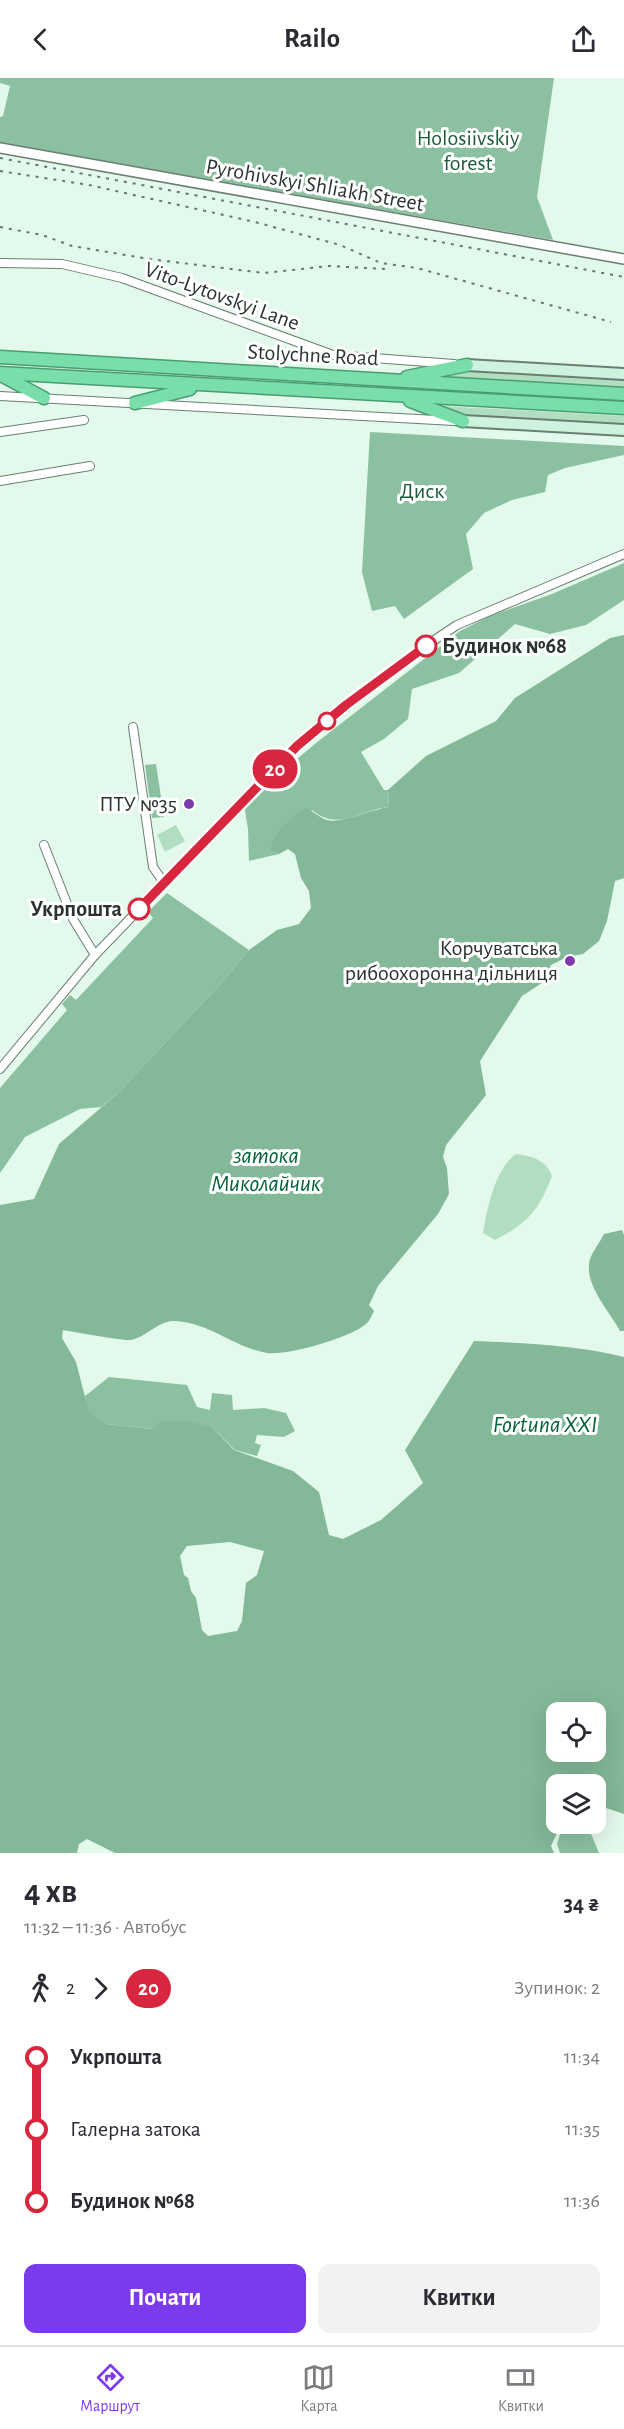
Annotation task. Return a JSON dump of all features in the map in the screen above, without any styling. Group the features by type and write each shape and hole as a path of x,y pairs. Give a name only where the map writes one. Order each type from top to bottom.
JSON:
{"highway":[{"name":"Stolychne Road","path":"0,357 624,394"},
{"path":"381,380 467,365"},
{"path":"0,374 44,398"},
{"name":"Stolychne Road","path":"0,374 624,408"},
{"path":"135,403 203,385"},
{"path":"385,394 417,402 463,422"}],"main road":[{"path":"467,365 624,374"},
{"path":"463,422 624,430"}],"street":[{"name":"Pyrohivskyi Shliakh Street","path":"0,148 624,259"},
{"name":"Vito-Lytovskyi Lane","path":"0,263 62,264 122,278 333,355 467,365"},
{"path":"0,396 463,422"},
{"path":"0,432 84,420"},
{"path":"0,481 90,466"},
{"path":"0,1069 95,955 297,746 415,653 466,620 624,554"},
{"path":"133,727 153,867 164,883"},
{"path":"44,845 73,919 95,955"}],"shaded area":[{"path":"460,370 624,379 624,387 443,377"},
{"path":"443,406 624,416 624,424 469,416"},
{"path":"176,825 185,841 165,852 157,835"},
{"path":"516,1154 538,1160 546,1166 552,1176 542,1198 531,1214 516,1228 495,1240 483,1233 487,1212 497,1179"}],"green space":[{"name":"Holosiivskiy forest","path":"0,78 554,78 537,197 553,240 0,143 0,117 3,116 10,86 0,83"},
{"name":"Диск","path":"370,432 624,446 624,455 565,468 548,475 545,492 512,500 484,513 466,534 473,569 404,619 395,606 372,611 362,572"},
{"path":"624,563 624,600 586,625 550,634 515,624 459,673 412,689 408,719 384,739 361,752 384,790 388,790 389,807 340,820 322,816 312,810 271,851 279,854 249,861 248,829 244,804 316,743 460,631 490,616 552,594"},
{"path":"156,764 164,817 152,818 145,765"},
{"path":"167,893 249,950 225,979 119,1092 101,1107 80,1109 25,1137 0,1173 0,1088 67,1010 62,1004 70,995 76,1000 153,918 148,912"},
{"path":"109,1377 187,1385 197,1407 210,1410 212,1393 232,1395 233,1410 264,1408 286,1413 295,1431 284,1437 257,1435 255,1443 261,1445 257,1456 235,1450 212,1427 153,1429 106,1424 88,1412 85,1396"},
{"path":"560,1834 591,1834 599,1853 560,1853 557,1844"}],"water":[{"path":"624,635 624,878 615,881 607,921 599,941 583,954 567,957 551,965 545,981 522,996 480,1061 486,1095 446,1145 443,1157 447,1168 449,1194 438,1214 378,1286 369,1305 374,1311 368,1322 349,1334 335,1339 304,1349 276,1353 255,1350 198,1325 173,1321 162,1324 131,1340 63,1330 62,1338 76,1362 89,1412 106,1424 153,1429 161,1422 187,1421 212,1427 234,1450 293,1471 319,1492 329,1535 343,1539 381,1520 423,1483 405,1450 474,1341 568,1347 624,1357 624,1814 606,1808 606,1774 546,1774 546,1834 556,1834 551,1846 554,1853 115,1853 87,1839 79,1844 77,1853 0,1853 0,1205 34,1199 59,1144 119,1092 225,979 249,950 277,930 299,924 311,908 309,891 301,878 295,854 288,849 279,854 271,851 275,838 289,821 305,808 324,819 333,821 389,807 388,790 426,756 496,721 515,698 610,638","holes":["230,1542 264,1551 257,1575 246,1583 242,1621 237,1631 208,1636 202,1630 196,1598 191,1591 188,1578 184,1575 180,1556 187,1546"]},
{"path":"622,1230 624,1235 624,1331 620,1331 598,1296 590,1278 589,1268 591,1256 604,1234"}],"railway":[{"path":"0,158 624,277"},
{"path":"0,171 89,185 255,222 340,245 381,263 417,268 611,322"},
{"path":"0,227 42,235 72,246 149,259 264,273 329,266 385,269"}],"bus line":[{"name":"20","path":"139,909 297,746 346,705 426,646"}],"place":[{"name":"Будинок №68","path":"426,646"},
{"name":"ПТУ №35","path":"189,804"},
{"name":"Укрпошта","path":"139,909"},
{"name":"Корчуватська рибоохоронна дільниця","path":"570,961"}],"water label":[{"name":"затока Миколайчик","path":"266,1170"},
{"name":"Fortuna XXI","path":"545,1425"}]}
